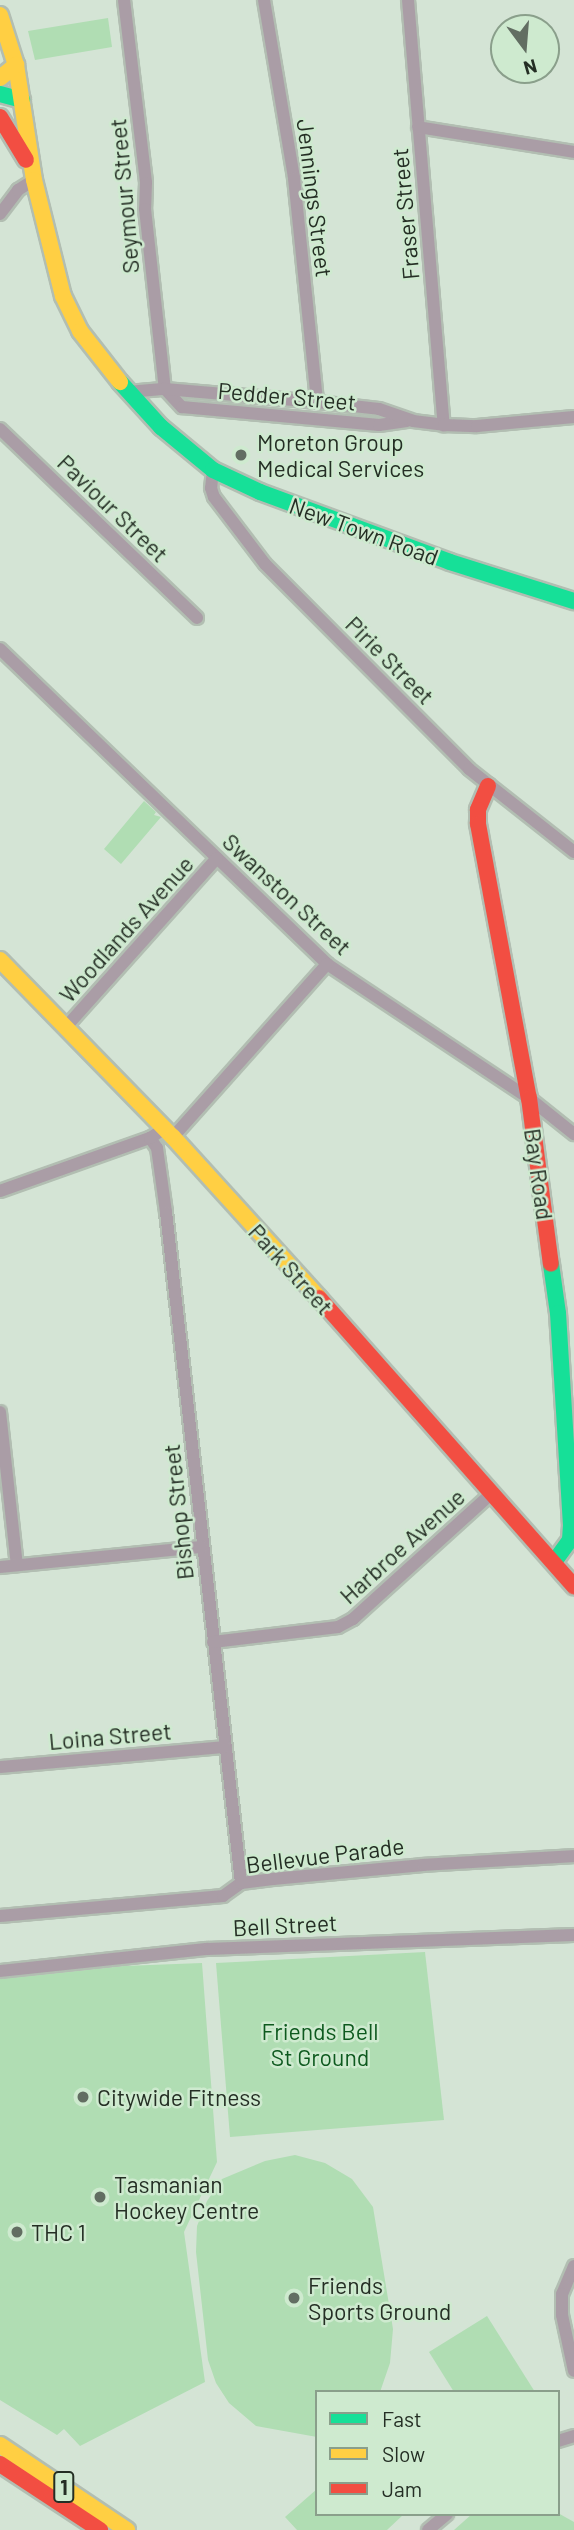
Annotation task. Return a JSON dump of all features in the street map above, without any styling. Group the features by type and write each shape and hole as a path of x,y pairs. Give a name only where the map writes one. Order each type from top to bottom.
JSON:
{"main road":[{"name":"New Town Road","path":"0,15 16,65 32,174 55,276 65,303 80,331 128,392 173,439 213,470 336,522 574,601"},
{"path":"0,78 16,65"},
{"path":"0,94 22,100"},
{"path":"0,117 32,174"},
{"name":"Bay Road","path":"488,786 480,803 478,824 528,1098 558,1313 571,1525 570,1540 554,1562"},
{"name":"Park Street","path":"0,960 492,1493 574,1586"},
{"name":"1","path":"0,2445 127,2530"},
{"name":"1","path":"0,2464 100,2530"}],"street":[{"name":"Seymour Street","path":"124,0 146,183 145,209 165,389"},
{"name":"Jennings Street","path":"264,0 294,178 317,402"},
{"name":"Fraser Street","path":"408,0 444,425"},
{"path":"418,127 574,152"},
{"path":"0,214 32,174"},
{"name":"Pedder Street","path":"128,392 165,389 317,402 379,409 413,421 444,425 477,426 574,416"},
{"name":"Pedder Street","path":"165,389 182,407 379,425 413,421"},
{"name":"Paviour Street","path":"0,429 197,618"},
{"name":"Pirie Street","path":"213,470 211,488 215,497 265,564 488,786 574,852"},
{"name":"Swanston Street","path":"0,649 327,964 528,1098 574,1134"},
{"name":"Woodlands Avenue","path":"65,1028 217,858"},
{"path":"0,1191 162,1135 327,964"},
{"name":"Bishop Street","path":"162,1135 157,1148 241,1883"},
{"path":"0,1412 18,1565"},
{"name":"Harbroe Avenue","path":"213,1642 338,1627 353,1619 492,1493"},
{"path":"0,1567 202,1547"},
{"name":"Loina Street","path":"0,1767 225,1747"},
{"name":"Bellevue Parade","path":"0,1916 223,1896 241,1883 423,1865 574,1856"},
{"name":"Bell Street","path":"0,1971 197,1950 574,1935"},
{"path":"574,2266 562,2294 562,2315 574,2371"},
{"path":"428,2530 445,2516"}],"green space":[{"path":"108,18 112,47 35,60 28,31"},
{"path":"144,801 156,812 154,815 161,817 121,864 104,849"},
{"name":"Friends Bell St Ground","path":"425,1952 444,2120 230,2137 216,1963"},
{"name":"Tasmanian Hockey Centre","path":"202,1963 217,2162 184,2232 205,2382 80,2446 64,2429 57,2435 0,2400 0,1979 124,1966"},
{"name":"Friends Sports Ground","path":"295,2155 325,2163 352,2179 373,2207 393,2329 390,2363 381,2390 315,2390 315,2437 256,2426 229,2403 216,2383 208,2360 196,2252 197,2226 207,2201 222,2179 265,2161"},
{"path":"487,2316 534,2390 453,2390 429,2352"},
{"path":"315,2491 315,2516 402,2516 387,2530 297,2530 285,2517"},
{"path":"560,2514 574,2522 574,2530 454,2530 470,2516"}],"traffic: fast":[{"path":"0,94 22,100"},
{"path":"120,382 161,427 213,470 260,492 450,562 574,601"},
{"path":"551,1264 558,1313 571,1525 570,1540 554,1562"}],"traffic: slow":[{"path":"0,15 16,65 34,180 63,296 80,331 120,382"},
{"path":"0,78 16,65"},
{"path":"0,960 173,1137 319,1298"},
{"path":"0,2445 127,2530"}],"traffic: jam":[{"path":"0,117 26,160"},
{"path":"488,786 478,810 478,824 529,1098 551,1264"},
{"path":"319,1298 574,1586"},
{"path":"0,2464 100,2530"}],"place":[{"name":"Moreton Group Medical Services","path":"241,455"},
{"name":"Citywide Fitness","path":"83,2097"},
{"name":"Tasmanian Hockey Centre","path":"100,2197"},
{"name":"THC 1","path":"17,2232"},
{"name":"Friends Sports Ground","path":"294,2298"}]}
